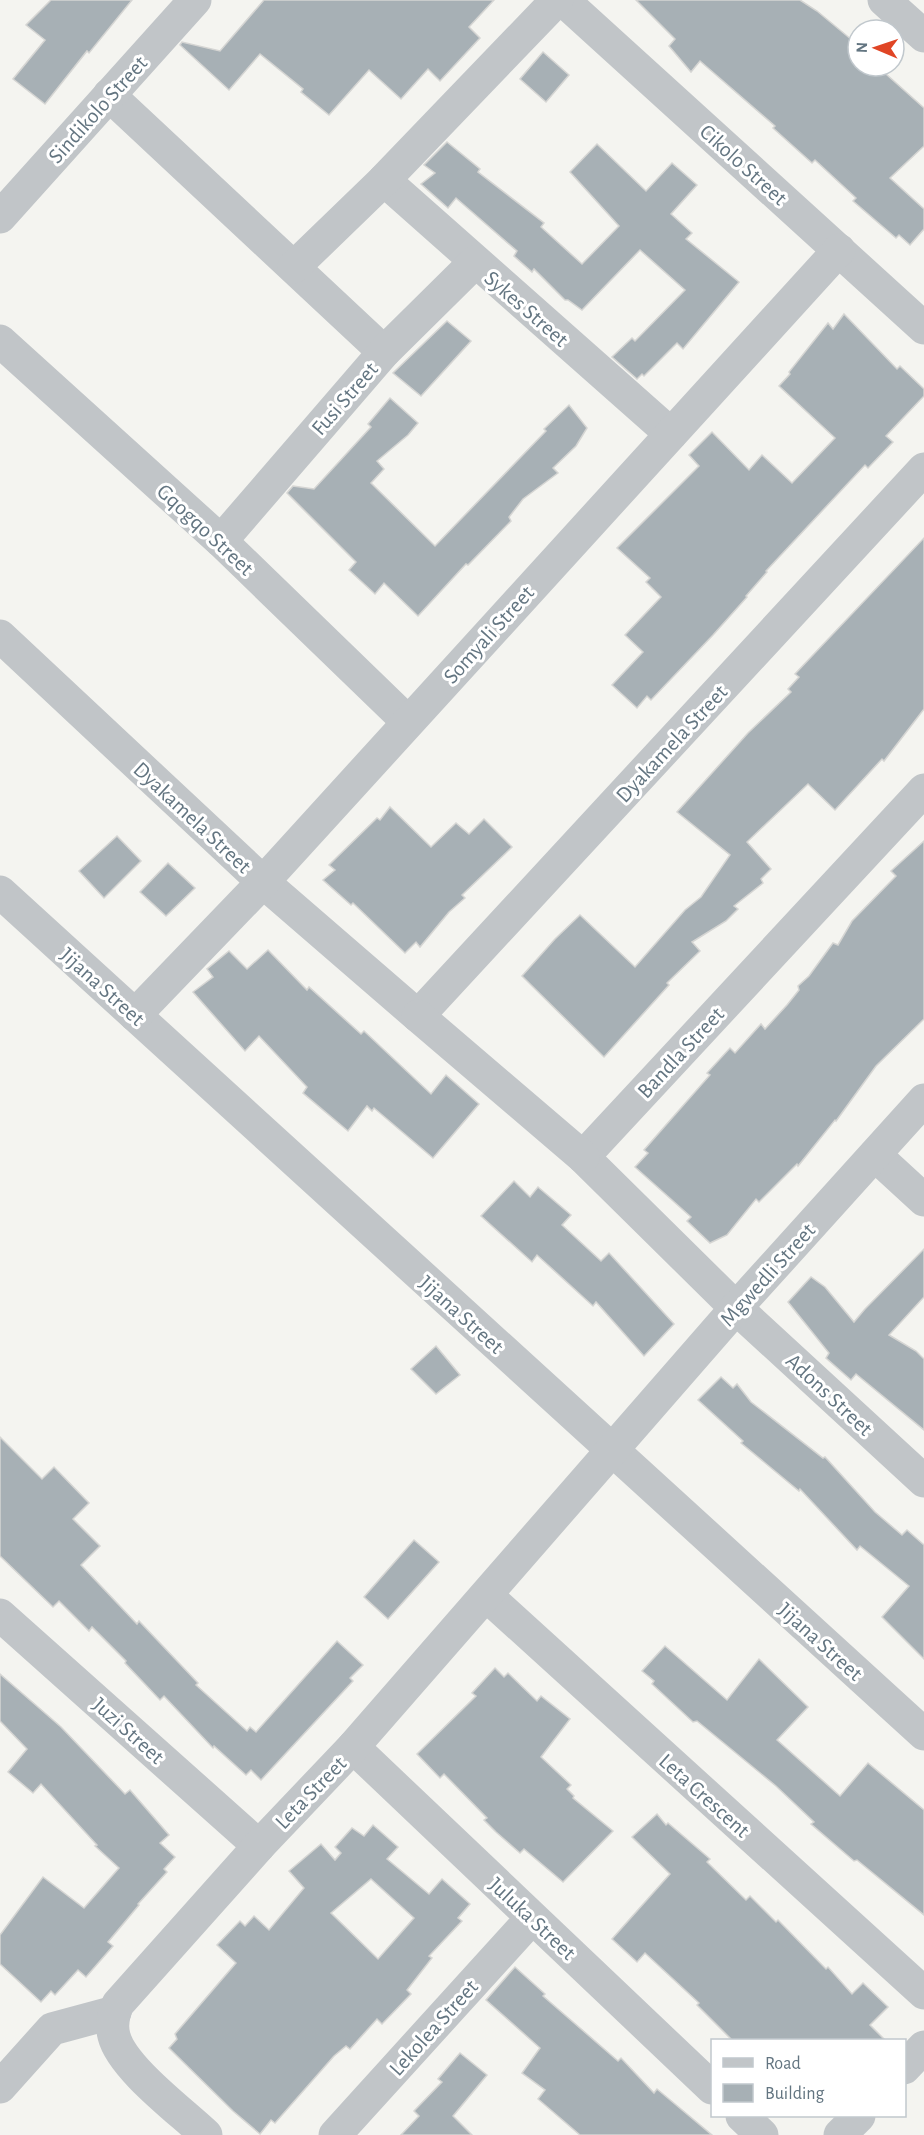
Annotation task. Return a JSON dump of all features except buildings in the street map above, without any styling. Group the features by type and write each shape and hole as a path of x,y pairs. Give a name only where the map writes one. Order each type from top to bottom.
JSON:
{"street":[{"name":"Sindikolo Street","path":"0,217 195,0"},
{"path":"294,267 384,180 557,0"},
{"name":"Cikolo Street","path":"563,0 924,328"},
{"path":"884,0 924,36"},
{"path":"109,95 384,352"},
{"name":"Sykes Street","path":"384,180 670,434"},
{"name":"Somyali Street","path":"135,1015 263,882 839,250"},
{"name":"Fusi Street","path":"221,541 384,352 475,262"},
{"name":"Gqogqo Street","path":"0,341 221,541 408,722"},
{"name":"Dyakamela Street","path":"418,1016 924,469"},
{"name":"Dyakamela Street","path":"0,636 263,882 583,1157"},
{"name":"Bandla Street","path":"583,1157 924,790"},
{"name":"Jijana Street","path":"0,892 924,1734"},
{"name":"Mgwedli Street","path":"613,1451 736,1308 924,1100"},
{"path":"875,1155 924,1200"},
{"path":"583,1157 736,1308"},
{"name":"Adons Street","path":"736,1308 924,1481"},
{"name":"Leta Street","path":"114,2012 118,2004 259,1846 353,1748 613,1451"},
{"name":"Leta Crescent","path":"487,1596 924,1993"},
{"name":"Juzi Street","path":"0,1615 259,1846"},
{"name":"Juluka Street","path":"353,1748 711,2087"},
{"name":"Lekolea Street","path":"343,2133 532,1918"},
{"path":"0,2087 52,2029 114,2012 113,2033 121,2053 138,2072 207,2135"},
{"path":"906,2066 924,2047"},
{"path":"744,2117 762,2135"},
{"path":"840,2135 857,2117"}]}
